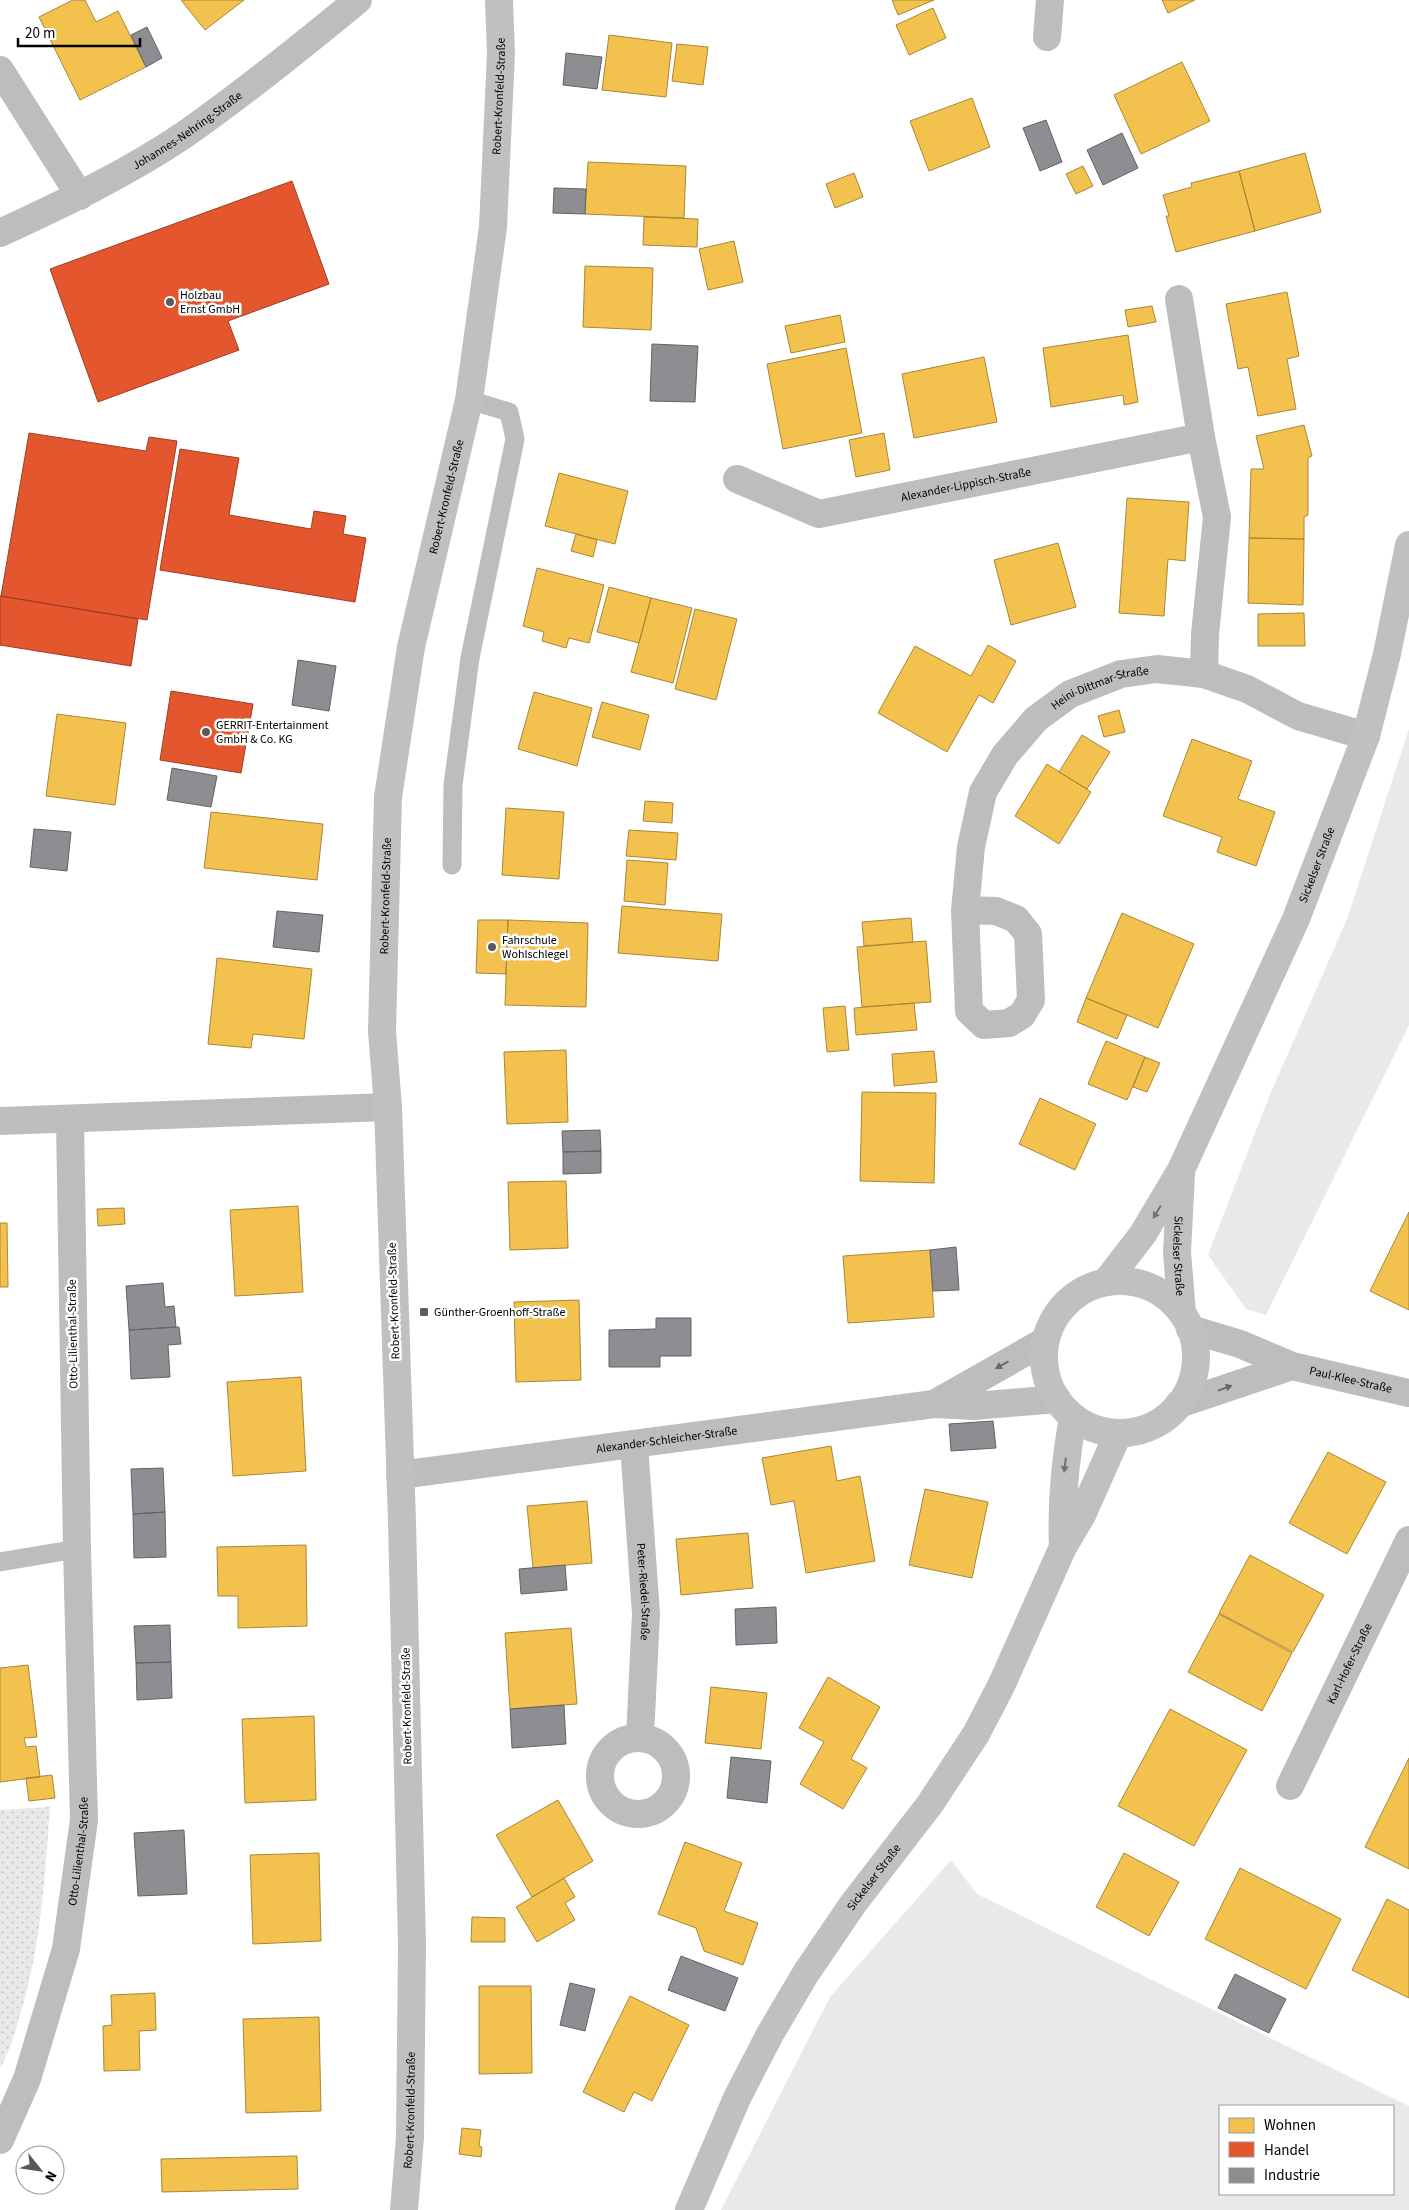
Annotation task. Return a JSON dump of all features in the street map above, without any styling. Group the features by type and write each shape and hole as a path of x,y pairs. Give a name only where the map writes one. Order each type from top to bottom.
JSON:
{"main road":[{"name":"Robert-Kronfeld-Straße","path":"404,2210 410,2137 412,1945 388,1107 382,1031 388,797 411,647 469,400 493,227 501,53 499,0"},
{"name":"Sickelser Straße","path":"1106,1282 1143,1234 1181,1170 1296,919 1366,736 1387,654 1409,545"},
{"name":"Sickelser Straße","path":"1181,1170 1177,1252 1186,1321"},
{"path":"1124,1281 1142,1284 1165,1295 1186,1321 1193,1336 1196,1361 1191,1384 1180,1404 1162,1420 1141,1430 1118,1434 1096,1431 1065,1408 1046,1377 1045,1341 1051,1324 1061,1309 1089,1287 1106,1282 1124,1281"},
{"name":"Sickelser Straße","path":"1063,1547 1065,1408"},
{"name":"Sickelser Straße","path":"689,2210 737,2098 770,2034 806,1973 853,1904 930,1804 976,1734 1001,1686 1063,1547 1082,1515 1118,1434"}],"street":[{"name":"Johannes-Nehring-Straße","path":"0,234 80,196 183,136 296,51 358,0"},
{"path":"1047,37 1050,0"},
{"path":"0,70 80,196"},
{"path":"1179,299 1201,437 1217,517 1204,634 1204,674"},
{"name":"Alexander-Lippisch-Straße","path":"737,479 819,514 1201,437"},
{"name":"Heini-Dittmar-Straße","path":"965,910 971,847 983,792 1005,755 1036,719 1070,694 1120,674 1157,669 1204,674 1247,689 1298,716 1366,736"},
{"path":"0,1121 388,1107"},
{"name":"Otto-Lilienthal-Straße","path":"0,2140 27,2079 66,1949 84,1820 77,1549 70,1119"},
{"name":"Paul-Klee-Straße","path":"1186,1321 1292,1366 1409,1393"},
{"name":"Alexander-Schleicher-Straße","path":"934,1404 1045,1341"},
{"name":"Paul-Klee-Straße","path":"1180,1404 1292,1366"},
{"name":"Alexander-Schleicher-Straße","path":"400,1475 934,1404 1065,1408"},
{"name":"Peter-Riedel-Straße","path":"634,1444 646,1614 640,1737"},
{"name":"Karl-Hofer-Straße","path":"1290,1786 1409,1540"}],"lane":[{"path":"452,865 453,785 470,658 515,439 509,412 469,400"},
{"path":"0,1562 77,1549"}],"shaded area":[{"path":"1409,729 1409,1025 1266,1315 1246,1309 1208,1255 1269,1097 1347,919"},
{"path":"50,1807 41,1912 33,1964 14,2035 0,2068 0,1810"},
{"path":"951,1860 977,1894 1409,2106 1409,2210 721,2210 830,1997"}],"building: Wohnen":[{"path":"73,0 85,0 96,22 118,11 146,67 80,100 39,17"},
{"path":"181,0 244,0 205,30"},
{"path":"892,0 934,0 898,15"},
{"path":"1162,0 1195,0 1168,13"},
{"path":"933,8 946,38 909,55 896,25"},
{"path":"609,35 672,43 666,97 602,90"},
{"path":"677,44 708,47 703,85 672,81"},
{"path":"1182,62 1210,121 1141,154 1114,95"},
{"path":"972,98 990,147 929,171 910,121"},
{"path":"1305,153 1321,212 1255,231 1239,171"},
{"path":"588,162 686,166 684,218 585,214"},
{"path":"1083,166 1093,186 1076,194 1066,174"},
{"path":"1239,171 1255,231 1176,252 1166,216 1169,216 1163,195 1192,187 1191,183"},
{"path":"854,173 863,197 835,208 826,184"},
{"path":"644,217 698,219 697,247 643,245"},
{"path":"734,241 743,282 708,290 699,249"},
{"path":"585,266 653,268 651,330 583,327"},
{"path":"1287,292 1299,356 1287,359 1296,409 1258,416 1248,367 1238,369 1226,304"},
{"path":"1152,306 1156,322 1128,327 1125,310"},
{"path":"840,315 845,342 791,353 785,326"},
{"path":"1128,335 1138,402 1124,405 1123,395 1051,407 1043,348"},
{"path":"846,348 862,433 783,449 767,364"},
{"path":"984,357 997,422 914,438 902,374"},
{"path":"1304,425 1312,456 1308,458 1308,515 1304,517 1304,539 1249,538 1251,469 1264,469 1256,436"},
{"path":"884,433 890,470 856,477 849,440"},
{"path":"559,473 628,491 615,544 545,526"},
{"path":"1127,498 1189,502 1185,561 1168,559 1164,616 1119,613"},
{"path":"576,534 597,540 593,557 571,551"},
{"path":"1249,538 1304,539 1303,605 1248,603"},
{"path":"1058,543 1076,607 1011,625 994,560"},
{"path":"537,568 604,585 589,643 569,638 566,648 542,641 544,632 523,626"},
{"path":"609,587 651,598 639,643 597,632"},
{"path":"651,598 692,608 673,683 631,672"},
{"path":"695,609 737,619 716,700 675,689"},
{"path":"1304,613 1305,646 1258,646 1258,614"},
{"path":"988,645 1016,661 993,703 979,695 947,752 878,713 915,646 971,676"},
{"path":"534,692 592,708 577,766 518,749"},
{"path":"602,702 649,715 640,750 592,737"},
{"path":"1119,710 1125,732 1104,737 1098,716"},
{"path":"57,714 126,723 115,805 46,796"},
{"path":"1082,735 1110,752 1087,789 1059,772"},
{"path":"1192,739 1252,761 1238,799 1275,812 1256,866 1217,852 1222,837 1163,816"},
{"path":"1047,764 1091,792 1059,844 1015,816"},
{"path":"645,801 673,803 672,823 643,821"},
{"path":"506,808 564,812 559,879 502,875"},
{"path":"211,812 323,824 317,880 204,868"},
{"path":"629,830 678,833 676,860 626,856"},
{"path":"627,860 668,863 665,905 624,901"},
{"path":"622,906 722,914 718,961 618,953"},
{"path":"1122,913 1194,944 1158,1028 1086,998"},
{"path":"911,918 913,942 864,946 862,922"},
{"name":"Fahrschule Wohlschlegel","path":"478,920 508,920 506,974 476,973"},
{"path":"508,920 588,923 586,1007 505,1005"},
{"path":"926,941 931,1002 862,1007 857,947"},
{"path":"217,958 312,969 304,1039 253,1034 251,1048 208,1044"},
{"path":"1086,998 1127,1015 1117,1039 1077,1022"},
{"path":"914,1003 917,1030 856,1035 854,1008"},
{"path":"845,1006 849,1050 827,1052 823,1008"},
{"path":"1106,1041 1145,1057 1127,1100 1088,1084"},
{"path":"566,1050 568,1122 507,1124 504,1052"},
{"path":"934,1051 937,1082 894,1086 892,1054"},
{"path":"1145,1057 1160,1063 1147,1092 1133,1087"},
{"path":"862,1092 936,1093 934,1183 860,1181"},
{"path":"1040,1098 1096,1124 1075,1170 1019,1144"},
{"path":"566,1181 568,1248 510,1250 508,1182"},
{"path":"298,1206 303,1292 235,1296 230,1210"},
{"path":"124,1208 125,1224 98,1226 97,1209"},
{"path":"1409,1212 1409,1310 1370,1291"},
{"path":"0,1223 7,1223 8,1287 0,1287"},
{"path":"930,1250 934,1317 848,1323 843,1256"},
{"path":"579,1300 581,1380 516,1382 514,1302"},
{"path":"301,1377 306,1471 233,1476 227,1382"},
{"path":"831,1446 837,1481 860,1476 875,1561 806,1573 794,1501 771,1505 762,1458"},
{"path":"1328,1452 1386,1482 1347,1554 1289,1523"},
{"path":"925,1489 988,1502 972,1578 909,1565"},
{"path":"587,1501 592,1563 533,1568 527,1506"},
{"path":"748,1533 753,1588 681,1595 676,1539"},
{"path":"306,1545 307,1626 238,1628 238,1596 218,1596 217,1547"},
{"path":"1250,1555 1324,1595 1293,1652 1219,1613"},
{"path":"1219,1614 1292,1653 1262,1711 1188,1672"},
{"path":"571,1628 577,1704 510,1709 505,1633"},
{"path":"28,1665 37,1737 24,1738 26,1747 36,1746 40,1777 0,1782 0,1668"},
{"path":"828,1677 880,1707 851,1759 867,1768 843,1809 800,1784 824,1742 799,1728"},
{"path":"711,1687 767,1693 761,1749 705,1743"},
{"path":"1170,1709 1247,1750 1194,1846 1118,1806"},
{"path":"314,1716 316,1800 245,1803 242,1719"},
{"path":"1409,1758 1409,1869 1365,1847"},
{"path":"52,1775 55,1798 29,1801 26,1778"},
{"path":"558,1800 593,1861 532,1897 496,1835"},
{"path":"685,1842 742,1863 724,1911 758,1923 743,1965 704,1951 696,1928 658,1914"},
{"path":"319,1853 321,1941 253,1944 250,1855"},
{"path":"1124,1853 1179,1882 1149,1936 1096,1907"},
{"path":"1240,1868 1341,1919 1306,1989 1205,1939"},
{"path":"564,1878 575,1897 565,1903 575,1920 537,1942 516,1907"},
{"path":"1387,1899 1409,1910 1409,1998 1352,1970"},
{"path":"472,1917 505,1918 505,1942 471,1942"},
{"path":"479,1986 531,1986 532,2073 479,2074"},
{"path":"155,1993 156,2030 139,2031 140,2070 104,2071 103,2026 112,2025 111,1995"},
{"path":"630,1996 689,2025 652,2101 634,2092 624,2112 583,2092"},
{"path":"319,2017 321,2111 246,2113 243,2019"},
{"path":"462,2128 481,2130 479,2146 482,2147 481,2157 459,2154"},
{"path":"297,2156 298,2189 162,2192 161,2159"}],"building: Handel":[{"name":"Holzbau Ernst GmbH","path":"292,181 329,284 228,321 239,350 98,402 50,269"},
{"path":"29,433 146,451 149,437 177,441 147,620 1,596"},
{"path":"180,449 239,458 229,515 311,529 314,511 346,516 343,534 366,538 355,602 160,570"},
{"path":"0,596 138,619 131,666 0,645"},
{"name":"GERRIT-Entertainment GmbH & Co. KG","path":"171,691 253,704 241,773 160,760"}],"building: Industrie":[{"path":"147,27 162,58 146,67 131,35"},
{"path":"566,53 602,57 597,89 563,85"},
{"path":"1046,120 1062,162 1040,171 1023,128"},
{"path":"1122,133 1138,168 1103,185 1087,150"},
{"path":"554,188 586,189 585,214 553,213"},
{"path":"652,344 698,346 695,402 650,401"},
{"path":"298,660 336,666 329,711 292,705"},
{"path":"172,768 217,776 211,807 167,800"},
{"path":"34,829 71,832 67,871 30,867"},
{"path":"277,911 323,915 319,952 273,947"},
{"path":"600,1130 601,1151 563,1152 562,1131"},
{"path":"601,1151 601,1173 563,1174 563,1152"},
{"path":"956,1247 959,1290 933,1291 930,1250"},
{"path":"163,1283 165,1307 174,1306 176,1327 129,1330 126,1286"},
{"path":"656,1318 691,1318 691,1356 660,1356 660,1367 609,1367 609,1330 656,1329"},
{"path":"179,1327 181,1344 168,1345 170,1377 131,1379 129,1330"},
{"path":"993,1421 996,1448 951,1451 949,1424"},
{"path":"163,1468 165,1512 133,1514 131,1469"},
{"path":"165,1512 166,1557 134,1558 133,1514"},
{"path":"565,1565 567,1590 521,1594 519,1569"},
{"path":"776,1607 777,1643 736,1645 735,1609"},
{"path":"170,1625 171,1662 136,1663 134,1626"},
{"path":"171,1662 172,1698 137,1700 136,1663"},
{"path":"564,1705 566,1744 512,1748 510,1709"},
{"path":"731,1757 771,1761 767,1803 727,1798"},
{"path":"184,1830 187,1894 138,1896 134,1833"},
{"path":"681,1956 738,1978 725,2011 668,1990"},
{"path":"1235,1974 1286,1999 1269,2033 1218,2008"},
{"path":"570,1983 595,1989 585,2031 560,2025"}],"place":[{"name":"Holzbau Ernst GmbH","path":"170,302"},
{"name":"GERRIT-Entertainment GmbH & Co. KG","path":"206,732"},
{"name":"Fahrschule Wohlschlegel","path":"492,947"},
{"name":"Günther-Groenhoff-Straße","path":"424,1312"}]}
